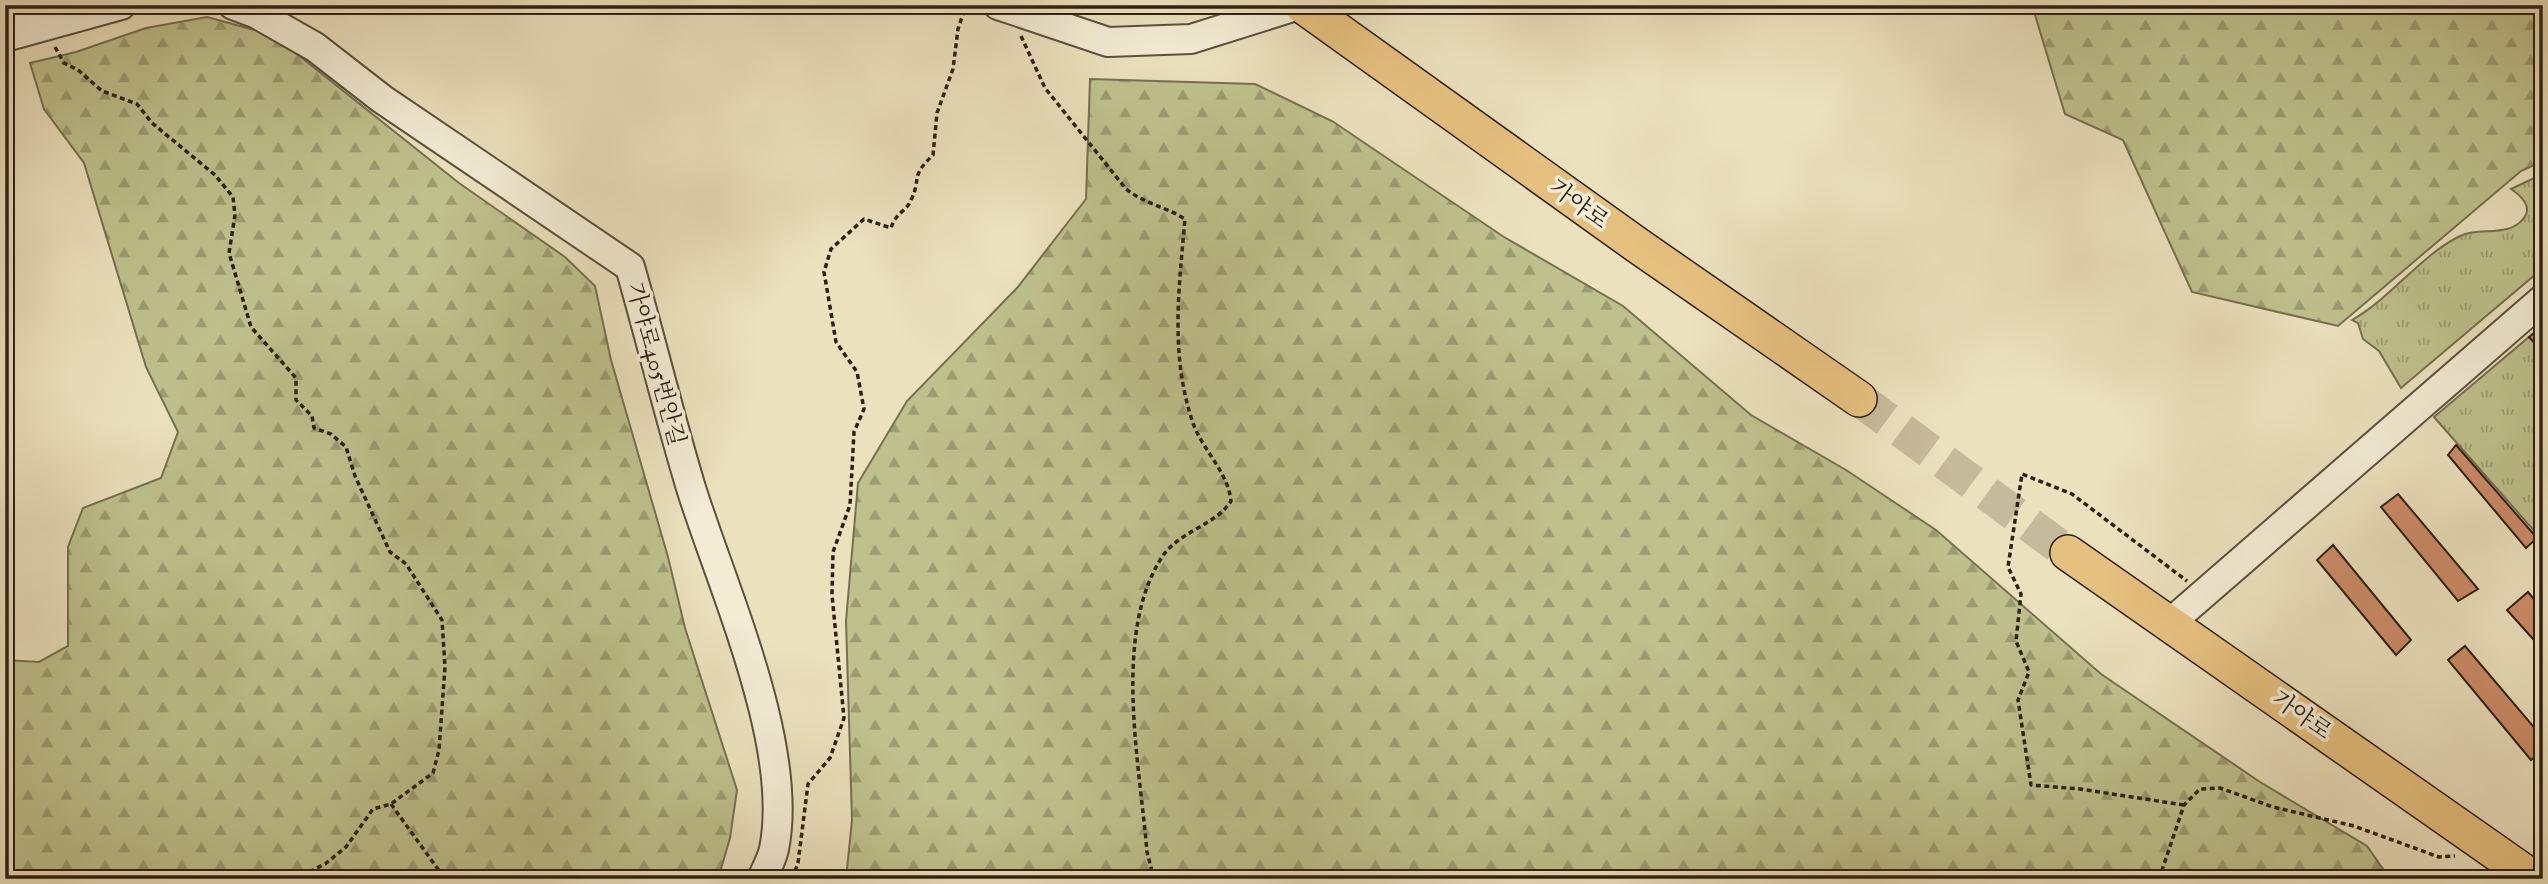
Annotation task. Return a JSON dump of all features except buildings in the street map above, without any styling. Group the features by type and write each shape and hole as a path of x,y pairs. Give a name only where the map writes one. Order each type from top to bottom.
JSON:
{"main road":[{"name":"가야로","path":"1300,5 1637,246 1860,399"},
{"name":"가야로","path":"2068,553 2534,879"}],"street":[{"path":"16,26 121,5"},
{"name":"가야로405번안길","path":"233,5 257,14 315,47 382,99 630,267 673,428 739,629 766,724 775,772 776,808 774,849 762,879"},
{"path":"998,5 1108,42 1191,39 1300,5"},
{"path":"2170,622 2543,299"}],"path":[{"path":"792,879 798,863 808,784 830,758 844,718 832,595 833,552 850,505 854,432 864,409 857,372 836,342 824,272 831,249 864,219 891,228 894,216 911,202 917,170 933,155 937,113 953,69 958,29 966,5"},
{"path":"16,26 47,35 64,63 78,70 102,91 137,104 152,123 215,175 233,197 236,215 229,253 251,327 296,378 296,400 312,416 314,428 331,434 346,447 355,476 390,552 406,564 442,620 444,667 439,750 433,773 391,803 373,808 346,847 325,864 295,879"},
{"path":"1019,33 1045,88 1126,189 1137,198 1168,208 1185,219 1176,326 1177,364 1200,442 1230,486 1231,501 1225,511 1175,541 1161,559 1137,620 1132,683 1147,852 1154,879"},
{"path":"2184,805 2080,789 2031,785 2018,700 2029,672 2015,641 2021,593 2008,567 2022,474 2072,494 2203,593"},
{"path":"2159,879 2184,805 2200,789 2220,788 2273,807 2354,827 2439,857 2499,854"},
{"path":"391,803 445,879"}],"green space":[{"path":"2032,5 2543,5 2543,161 2521,171 2338,326 2192,292 2123,140 2065,114"},
{"path":"207,17 273,35 459,183 565,257 595,286 611,360 668,557 685,628 737,790 730,838 718,879 5,879 5,660 39,662 68,646 68,547 83,508 161,478 178,432 146,367 84,163 44,109 30,63 76,52 146,28"},
{"path":"1090,79 1255,84 1332,121 1504,237 1623,306 1751,415 1846,470 1936,530 2101,674 2260,782 2367,846 2390,879 846,879 852,820 846,621 858,483 907,401 1017,288 1086,199"},
{"path":"2543,174 2543,268 2401,388 2379,351 2363,339 2358,323 2352,320 2379,301 2430,256 2458,237 2517,225 2527,210 2522,198 2511,189"},
{"path":"2529,337 2543,352 2543,541 2434,417"}],"tunnel":[{"path":"1859,399 2068,553"}]}
